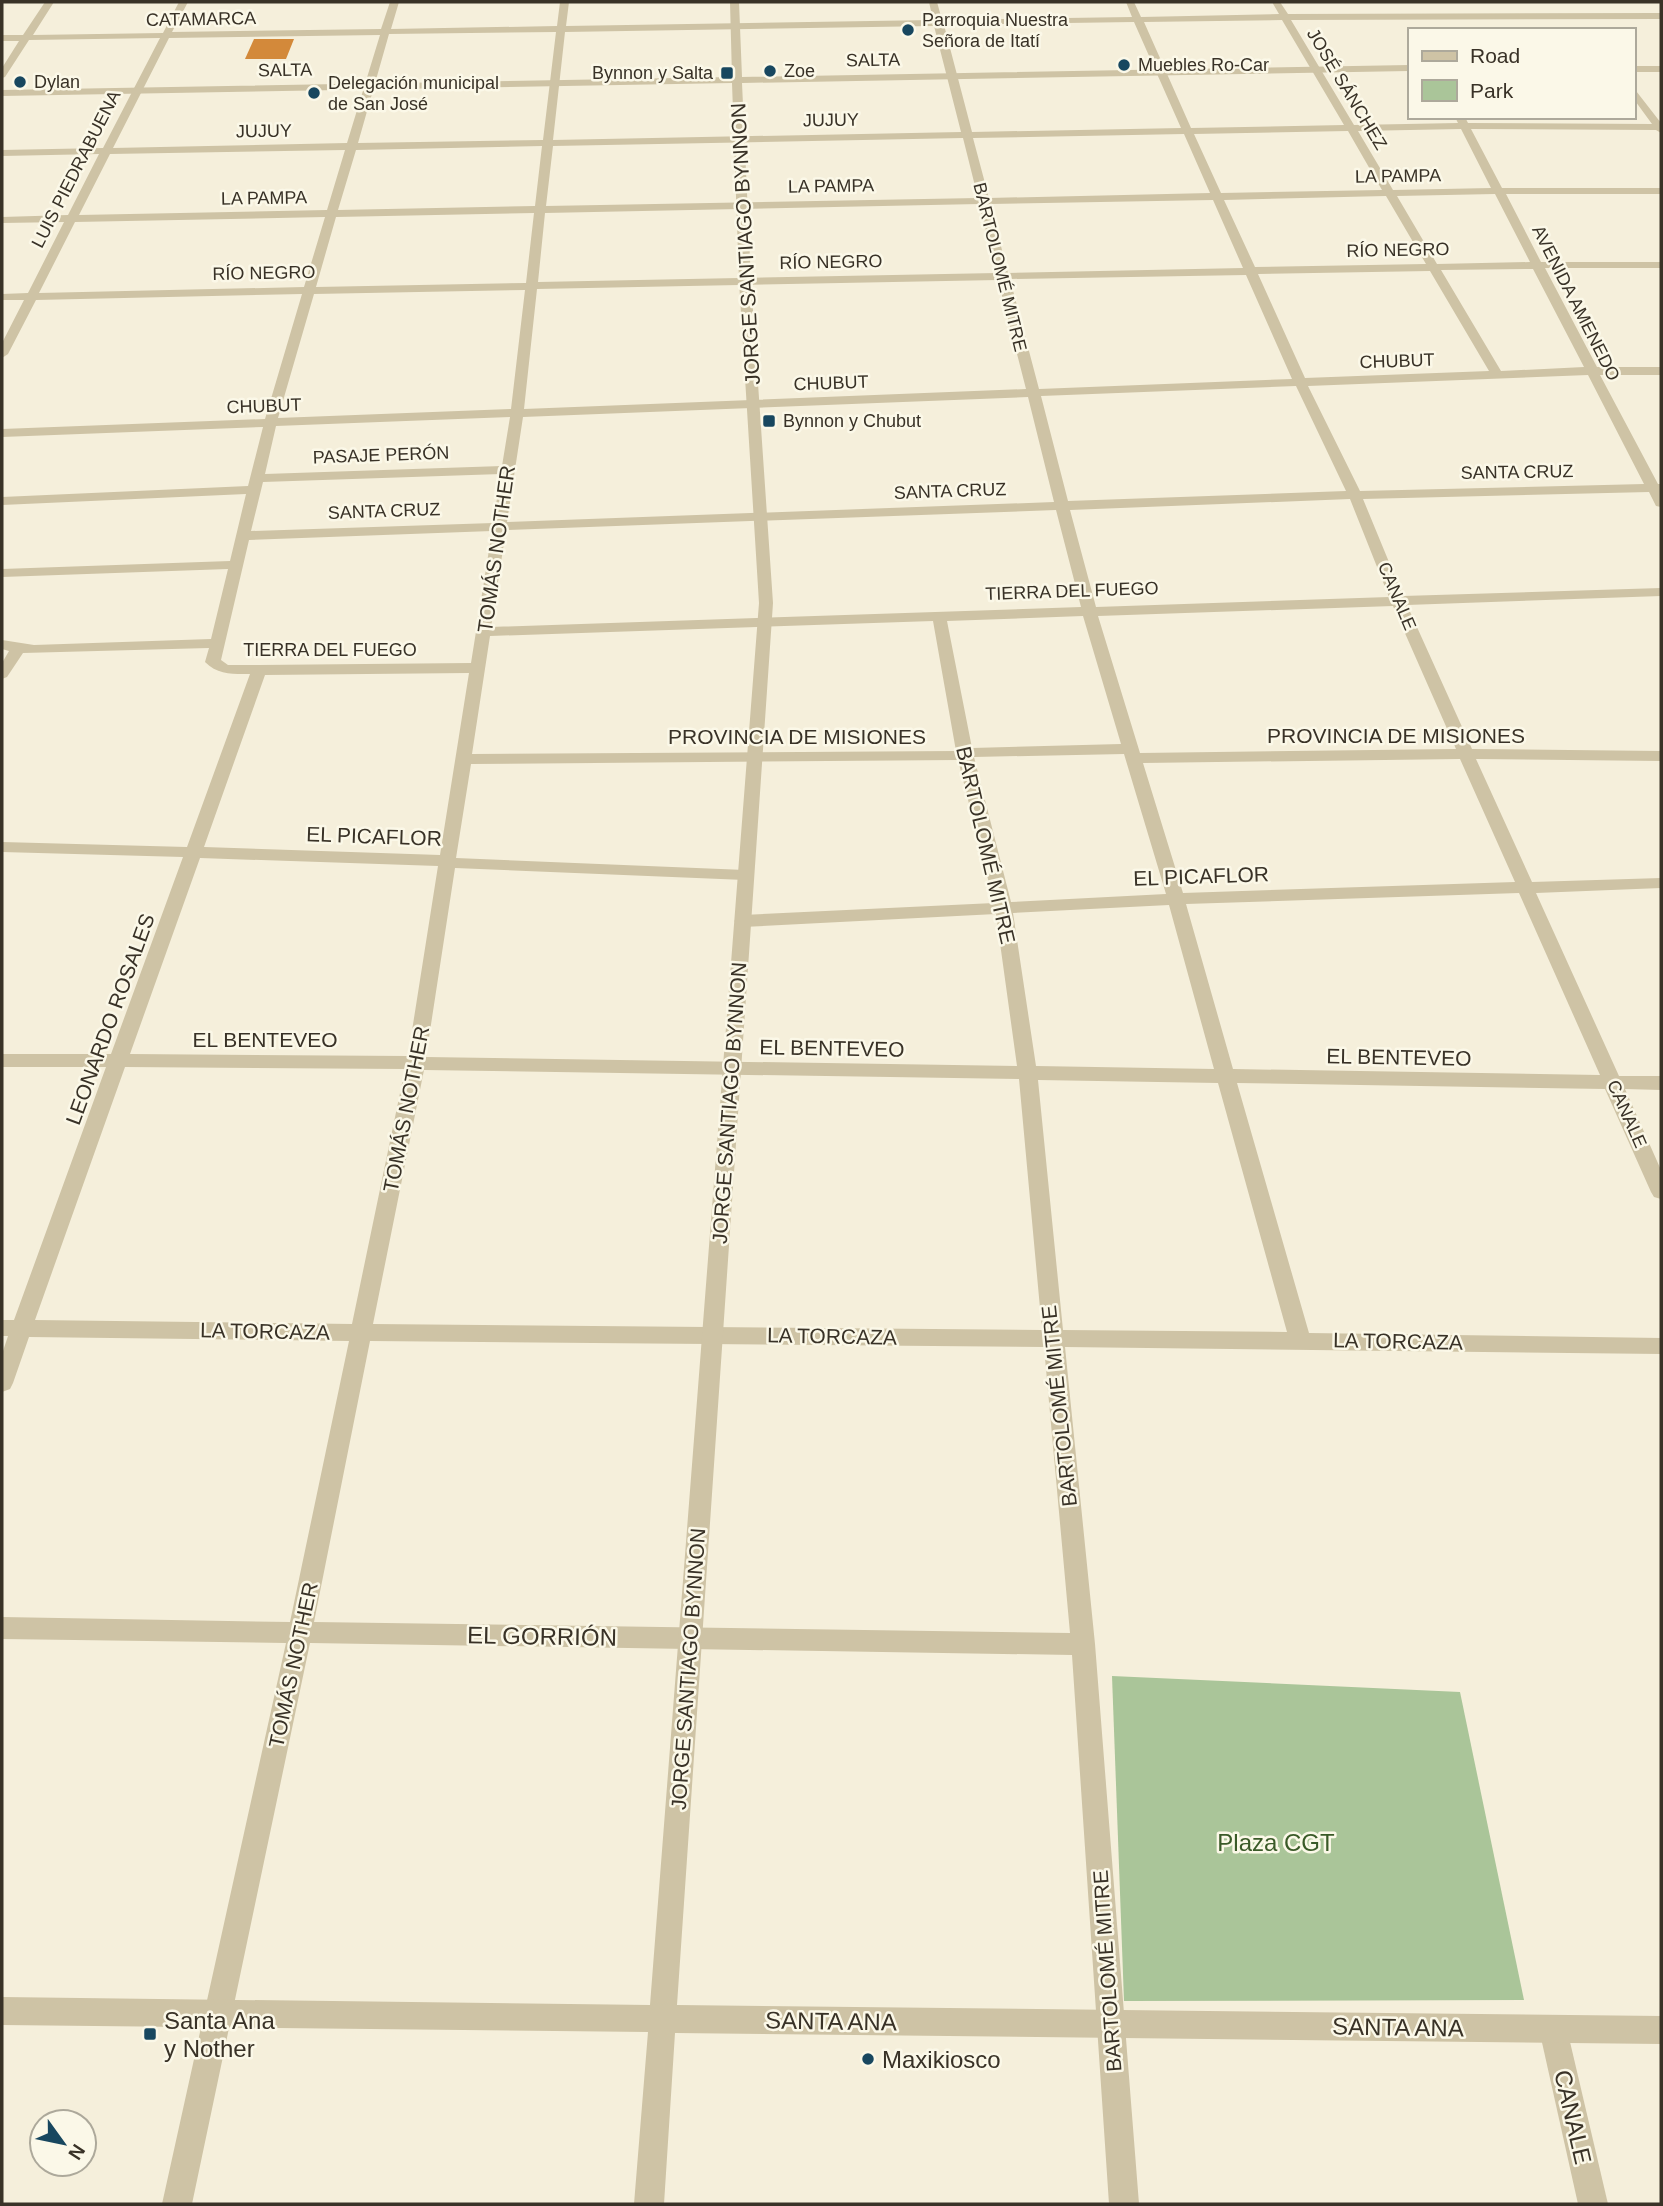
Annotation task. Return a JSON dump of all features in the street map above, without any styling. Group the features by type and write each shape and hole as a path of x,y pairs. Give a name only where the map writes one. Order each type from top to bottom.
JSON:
{"street":[{"path":"2,75 49,2"},
{"name":"LUIS PIEDRABUENA","path":"2,354 163,36 183,2"},
{"path":"218,642 234,565 270,424 394,2"},
{"name":"TOMÁS NOTHER","path":"177,2204 300,1632 416,1063 465,759 516,414 552,83 564,2"},
{"name":"JORGE SANTIAGO BYNNON","path":"649,2204 745,875 766,622 762,516 745,281 734,2"},
{"name":"BARTOLOMÉ MITRE","path":"933,2 1089,610 1175,899 1300,1340"},
{"name":"CANALE","path":"1130,2 1300,382 1355,495 1397,598 1661,1192"},
{"name":"JOSÉ SÁNCHEZ","path":"1276,2 1497,374"},
{"path":"1401,2 1415,28"},
{"path":"1573,2 1591,28"},
{"name":"CATAMARCA","path":"2,38 1408,15 1661,16"},
{"name":"SALTA","path":"2,93 1408,68"},
{"path":"1635,69 1661,69"},
{"path":"1635,93 1661,128"},
{"name":"JUJUY","path":"2,153 1350,128 1462,121 1661,128"},
{"name":"AVENIDA AMENEDO","path":"1462,121 1590,371 1657,488 1661,503"},
{"name":"LA PAMPA","path":"2,220 1499,191 1661,191"},
{"name":"RÍO NEGRO","path":"2,297 1251,270 1661,265"},
{"name":"CHUBUT","path":"2,433 1497,374 1661,371"},
{"name":"PASAJE PERÓN","path":"2,501 507,470"},
{"name":"SANTA CRUZ","path":"241,536 1355,495 1657,488"},
{"path":"2,573 234,565"},
{"name":"TIERRA DEL FUEGO","path":"484,632 1397,598 1661,592"},
{"name":"BARTOLOMÉ MITRE","path":"939,616 965,754 1004,908 1028,1074 1083,1644 1124,2204"},
{"name":"TIERRA DEL FUEGO","path":"2,645 18,649 218,642 213,663 218,668 477,668"},
{"path":"2,674 18,649"},
{"name":"LEONARDO ROSALES","path":"2,1383 12,1329 119,1061 260,670"},
{"name":"PROVINCIA DE MISIONES","path":"465,759 1130,753 1661,756"},
{"name":"EL PICAFLOR","path":"2,847 745,875"},
{"name":"EL PICAFLOR","path":"743,920 1175,899 1661,883"},
{"name":"EL BENTEVEO","path":"2,1060 416,1063 1661,1083"},
{"name":"LA TORCAZA","path":"12,1329 712,1334 1052,1340 1300,1340 1661,1346"},
{"name":"EL GORRIÓN","path":"2,1628 1083,1644"},
{"name":"SANTA ANA","path":"2,2011 1661,2030"},
{"name":"CANALE","path":"1553,2029 1593,2204"}],"green space":[{"name":"Plaza CGT","path":"1112,1676 1460,1692 1524,2000 1124,2001"}],"building":[{"path":"254,39 294,39 286,59 245,59"}],"place":[{"name":"Parroquia Nuestra Señora de Itatí","path":"908,30"},
{"name":"Muebles Ro-Car","path":"1124,65"},
{"name":"Zoe","path":"770,71"},
{"name":"Bynnon y Salta","path":"727,73"},
{"name":"Dylan","path":"20,82"},
{"name":"Delegación municipal de San José","path":"314,93"},
{"name":"Bynnon y Chubut","path":"769,421"},
{"name":"Santa Ana y Nother","path":"150,2034"},
{"name":"Maxikiosco","path":"868,2059"}]}
